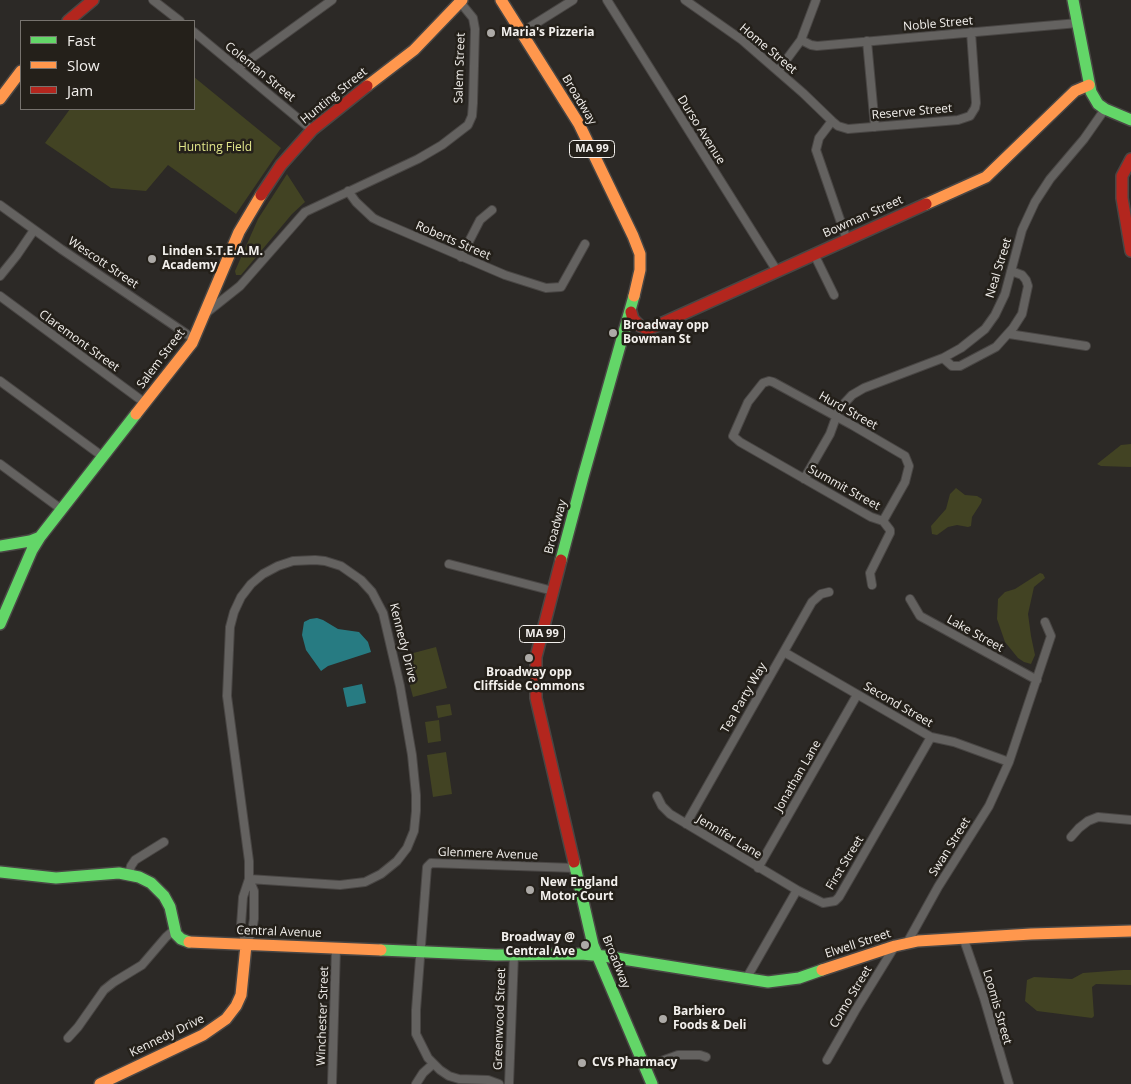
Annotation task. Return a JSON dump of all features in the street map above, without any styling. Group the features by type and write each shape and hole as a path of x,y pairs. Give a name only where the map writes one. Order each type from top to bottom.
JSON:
{"street":[{"path":"69,20 93,0"},
{"path":"153,0 179,20"},
{"path":"238,68 332,0"},
{"name":"Broadway","path":"501,0 585,136 640,254 641,266 631,312 583,477 536,657 536,698 593,946 652,1084"},
{"path":"522,32 573,0"},
{"name":"Durso Avenue","path":"607,0 777,271"},
{"name":"Home Street","path":"685,0 742,40 832,121"},
{"path":"778,71 801,40 816,0"},
{"path":"1074,0 1089,85 1095,99 1105,108 1131,120"},
{"name":"Hunting Street","path":"206,313 233,246 255,203 285,159 312,130 338,108 414,50 461,1"},
{"name":"Salem Street","path":"0,624 32,550 40,537 102,456 184,355 206,313 245,282 303,213 425,155 462,130 469,123 473,104 476,29 473,18 461,1"},
{"name":"Noble Street","path":"801,40 816,46 1078,23"},
{"name":"Reserve Street","path":"832,121 838,126 848,129 958,120 970,116 976,103 971,32"},
{"name":"Coleman Street","path":"195,33 312,130"},
{"path":"867,41 875,127"},
{"path":"0,98 20,72"},
{"name":"Bowman Street","path":"631,312 633,319 640,326 651,328 989,175 1075,91 1089,85"},
{"name":"Neal Street","path":"804,479 830,434 839,409 844,404 864,388 943,358 961,348 984,328 1002,301 1022,230 1034,202 1050,179 1084,140 1105,108"},
{"path":"832,121 819,138 816,150 847,240"},
{"path":"1131,159 1122,176 1122,198 1131,251"},
{"name":"Roberts Street","path":"348,191 356,202 375,219 505,275 546,288 561,287 586,244"},
{"name":"Wescott Street","path":"0,205 194,339"},
{"path":"461,257 480,220 492,210"},
{"path":"0,276 34,230"},
{"path":"814,254 834,295"},
{"path":"943,358 952,366 960,366 987,353 1009,334 1022,314 1028,286 1022,275 1011,271"},
{"name":"Claremont Street","path":"0,296 145,403"},
{"path":"1009,334 1086,346"},
{"path":"0,381 102,456"},
{"name":"Hurd Street","path":"732,436 742,414 757,390 763,383 769,381 837,417 904,456 909,466 905,482 883,521"},
{"name":"Summit Street","path":"732,436 871,517 883,521 890,530 890,533 870,573 872,585"},
{"path":"0,464 62,509"},
{"path":"0,546 30,541 40,537"},
{"name":"Kennedy Drive","path":"246,944 252,931 254,919 254,891 249,879 244,817 227,696 228,646 232,619 237,604 246,590 257,578 270,569 293,561 326,561 348,570 361,580 372,592 383,613 400,686 412,754 416,795 414,831 407,848 394,864 375,877 360,883 340,886 249,879"},
{"path":"449,564 553,591"},
{"name":"Tea Party Way","path":"686,824 812,602 821,594 829,592"},
{"name":"Lake Street","path":"910,600 920,616 1037,680"},
{"name":"Swan Street","path":"907,942 938,887 989,806 1009,762 1051,636 1045,622"},
{"name":"Second Street","path":"784,652 931,738 954,742 1009,762"},
{"name":"Jonathan Lane","path":"758,868 857,695"},
{"name":"First Street","path":"797,890 823,903 835,901 840,897 931,738"},
{"name":"Jennifer Lane","path":"657,796 665,810 797,890"},
{"path":"1071,837 1088,821 1098,817 1131,820"},
{"path":"129,874 130,866 134,860 164,842"},
{"name":"Glenmere Avenue","path":"420,952 425,878 429,864 574,868"},
{"path":"0,872 66,878 129,874 147,880 160,891 170,907 174,930 142,965 104,990 68,1038"},
{"name":"Kennedy Drive","path":"100,1084 203,1035 226,1019 236,1006 241,995 244,975 246,944 241,925 243,897 249,879"},
{"path":"746,979 797,890"},
{"name":"Central Avenue","path":"174,930 180,938 188,942 420,952 597,956"},
{"name":"Elwell Street","path":"597,956 768,982 799,978 907,942 963,937 1131,931"},
{"name":"Loomis Street","path":"963,937 984,998 1009,1084"},
{"name":"Como Street","path":"827,1060 855,1010 895,946"},
{"name":"Winchester Street","path":"332,1084 336,948"},
{"path":"420,952 416,1034 428,1058 440,1070 454,1078 488,1080 499,1084"},
{"name":"Greenwood Street","path":"510,1084 514,954"},
{"path":"645,1067 678,1055 694,1054 706,1056"},
{"path":"416,1084 433,1064"}],"green space":[{"name":"Hunting Field","path":"195,78 281,148 236,214 168,165 146,191 111,188 45,143 69,110 195,110"},
{"path":"287,174 305,202 292,214 241,275 236,275 235,271 258,219"},
{"path":"1131,444 1131,467 1101,466 1097,464 1121,445"},
{"path":"956,488 965,495 977,496 982,499 972,517 971,526 957,525 948,527 937,535 932,534 931,526 946,509 950,494"},
{"path":"1040,573 1045,578 1034,587 1028,614 1035,655 1031,664 1018,658 1005,642 997,619 998,599 1005,592 1015,589"},
{"path":"436,647 447,688 413,697 402,656"},
{"path":"450,704 452,715 438,718 436,706"},
{"path":"439,720 441,741 428,743 425,722"},
{"path":"446,752 452,794 433,797 427,755"},
{"path":"1131,970 1131,985 1096,984 1092,987 1094,1016 1092,1018 1037,1011 1025,1001 1027,980 1034,977 1072,979 1083,973"}],"water":[{"path":"317,618 338,629 359,632 368,642 371,652 328,666 321,671 306,650 302,635 304,622"},
{"path":"362,684 366,703 347,707 343,688"}],"traffic: fast":[{"path":"1073,0 1091,92 1098,104 1105,109 1131,120"},
{"path":"561,560 634,296"},
{"path":"0,624 32,550 40,537 136,414"},
{"path":"0,546 30,541 40,537"},
{"path":"574,862 593,945 652,1084"},
{"path":"0,872 56,878 119,873 139,877 151,883 164,896 170,907 176,934 181,939 189,942"},
{"path":"381,950 496,955 581,954 768,982 799,978 822,970"}],"traffic: slow":[{"path":"367,86 414,50 462,0"},
{"path":"501,0 579,124 633,236 640,254 640,270 634,296"},
{"path":"0,99 20,72"},
{"path":"926,204 986,177 1075,91 1089,85"},
{"path":"136,414 192,343 239,232 261,195"},
{"path":"822,970 895,946 918,941 1031,934 1131,931"},
{"path":"189,942 381,950"},
{"path":"100,1084 203,1035 226,1019 236,1006 241,995 246,945"}],"traffic: jam":[{"path":"69,20 93,0"},
{"path":"261,195 281,165 312,130 367,86"},
{"path":"1131,159 1122,176 1122,198 1131,251"},
{"path":"631,312 633,319 640,326 647,329 654,327 926,204"},
{"path":"561,560 536,657 536,698 574,862"}],"place":[{"name":"Maria's Pizzeria","path":"491,33"},
{"name":"Linden S.T.E.A.M. Academy","path":"152,259"},
{"name":"Broadway opp Bowman St","path":"613,333"},
{"name":"Broadway opp Cliffside Commons","path":"529,658"},
{"name":"New England Motor Court","path":"530,890"},
{"name":"Broadway @ Central Ave","path":"585,945"},
{"name":"Barbiero Foods & Deli","path":"663,1019"},
{"name":"CVS Pharmacy","path":"582,1063"}]}
